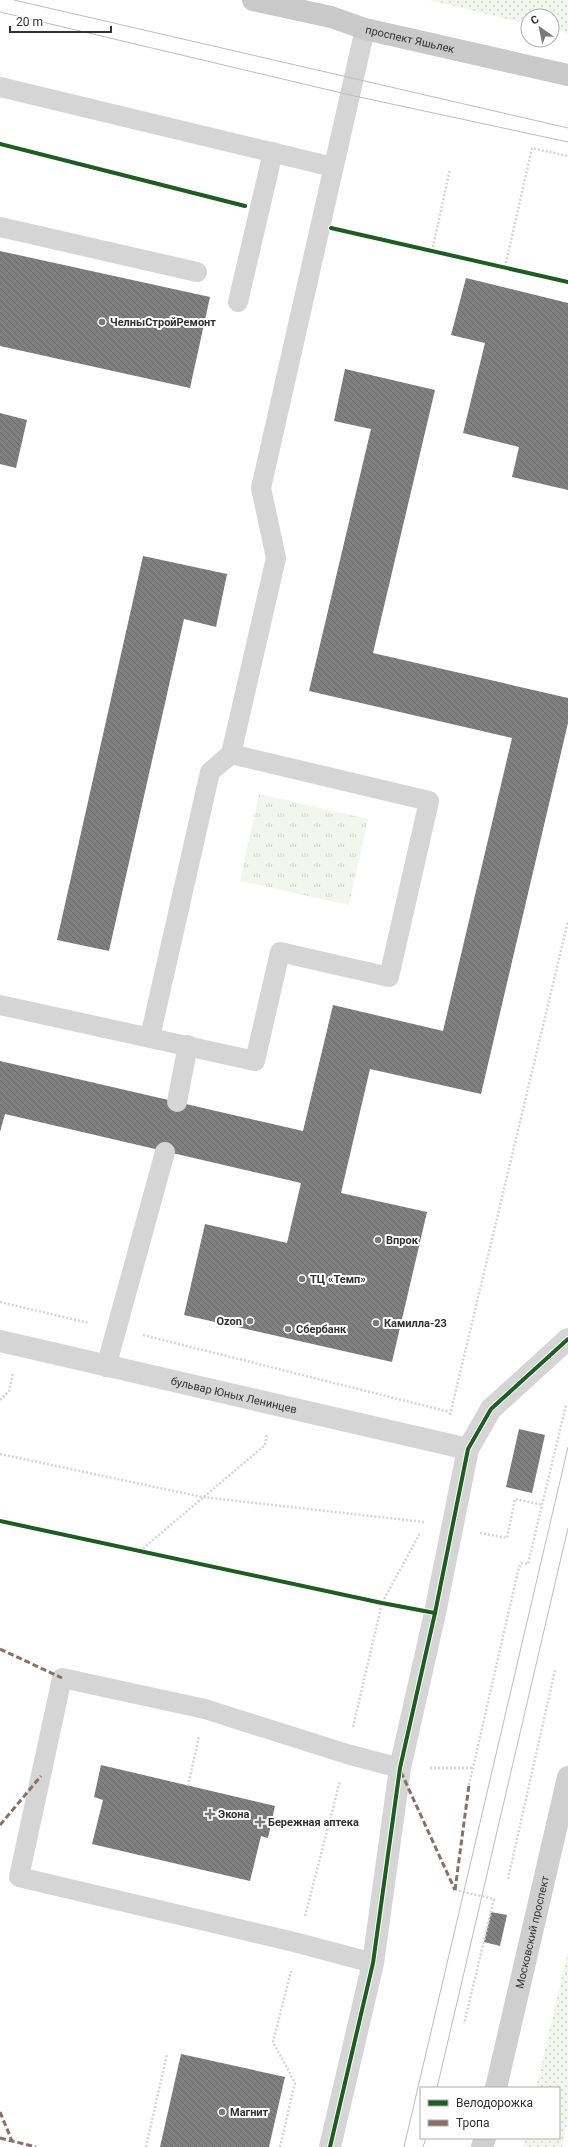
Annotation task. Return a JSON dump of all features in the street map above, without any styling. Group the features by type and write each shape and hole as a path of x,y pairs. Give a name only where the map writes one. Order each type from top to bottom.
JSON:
{"main road":[{"name":"проспект Яшьлек","path":"253,0 331,17 365,29 568,76"},
{"path":"313,0 331,17"},
{"name":"Московский проспект","path":"496,2087 568,1777"}],"street":[{"path":"330,2147 373,1963 400,1768 435,1613 468,1449 490,1409 568,1339"},
{"name":"бульвар Юных Ленинцев","path":"0,1341 106,1367 468,1449"}],"lane":[{"path":"150,1037 210,772 232,754 276,558 261,488 365,29"},
{"path":"0,87 333,166"},
{"path":"238,302 273,152"},
{"path":"0,227 197,272"},
{"path":"0,1005 188,1045 255,1061 280,952 389,977 429,801 232,754"},
{"path":"177,1102 188,1045"},
{"path":"106,1367 165,1152"},
{"path":"373,1963 298,1943 19,1877 62,1678 205,1709 347,1754 400,1768"}],"path":[{"path":"0,144 237,204"},
{"path":"505,267 532,148 568,156"},
{"path":"432,251 450,169"},
{"path":"346,231 568,282"},
{"path":"444,1444 450,1412 568,921"},
{"path":"0,1302 117,1329 450,1412"},
{"path":"140,1550 264,1445 281,1370"},
{"path":"469,1785 518,1571 521,1563 528,1564 566,1405"},
{"path":"0,1454 202,1497 426,1523"},
{"path":"451,1528 507,1538 515,1499 543,1505"},
{"path":"280,2147 295,2083 273,2042 347,1754 382,1603 426,1523 428,1516"},
{"path":"133,1549 148,1552"},
{"path":"374,1602 390,1605"},
{"path":"508,1879 555,1670"},
{"path":"188,1786 205,1709"},
{"path":"400,1768 473,1768"},
{"path":"455,1890 494,1899 464,2024"},
{"path":"146,2147 167,2054"}],"green space":[{"path":"429,0 568,0 568,33 560,31 560,8 520,8 520,22"},
{"path":"259,794 368,819 349,905 240,881"},
{"path":"568,1951 568,2120 562,2147 523,2147 525,2139 560,2139 560,2087 536,2087"}],"building":[{"name":"ЧелныСтройРемонт","path":"0,251 210,297 190,388 0,346"},
{"path":"466,278 568,303 568,490 512,477 519,447 463,433 485,343 451,335"},
{"path":"345,369 435,390 373,653 568,698 568,723 481,1094 370,1069 341,1193 427,1212 392,1362 184,1315 205,1224 287,1243 301,1183 5,1114 0,1132 0,1061 303,1131 333,1005 443,1031 512,738 309,691 371,429 334,421"},
{"path":"0,413 27,420 16,468 0,464"},
{"path":"143,556 227,574 216,627 184,619 109,951 57,940"},
{"path":"519,1429 545,1435 532,1493 506,1487"},
{"path":"101,1765 275,1806 268,1838 261,1836 250,1881 92,1844 103,1800 94,1797"},
{"path":"491,1912 507,1915 500,1946 484,1942"},
{"name":"Магнит","path":"181,2054 285,2077 269,2147 160,2147"}],"tram line":[{"path":"14,0 568,128"},
{"path":"0,12 350,95 568,142"},
{"path":"404,2147 568,1447"},
{"path":"437,2087 568,1528"},
{"path":"423,2147 426,2139"}],"marked path":[{"path":"0,1649 62,1678"},
{"path":"401,1772 455,1890"},
{"path":"0,1825 41,1776"},
{"path":"455,1890 469,1785"},
{"path":"0,2112 12,2141"},
{"path":"0,2138 36,2147"}],"cycle path":[{"path":"0,144 245,206"},
{"path":"331,228 568,282"},
{"path":"330,2147 373,1963 400,1768 435,1613 468,1449 491,1409 568,1339"},
{"path":"0,1521 435,1613"}],"place":[{"name":"ЧелныСтройРемонт","path":"102,322"},
{"name":"Впрок","path":"378,1240"},
{"name":"ТЦ «Темп»","path":"302,1279"},
{"name":"Ozon","path":"250,1321"},
{"name":"Камилла-23","path":"376,1323"},
{"name":"Сбербанк","path":"288,1329"},
{"name":"Экона","path":"210,1814"},
{"name":"Бережная аптека","path":"260,1822"},
{"name":"Магнит","path":"222,2112"}]}
